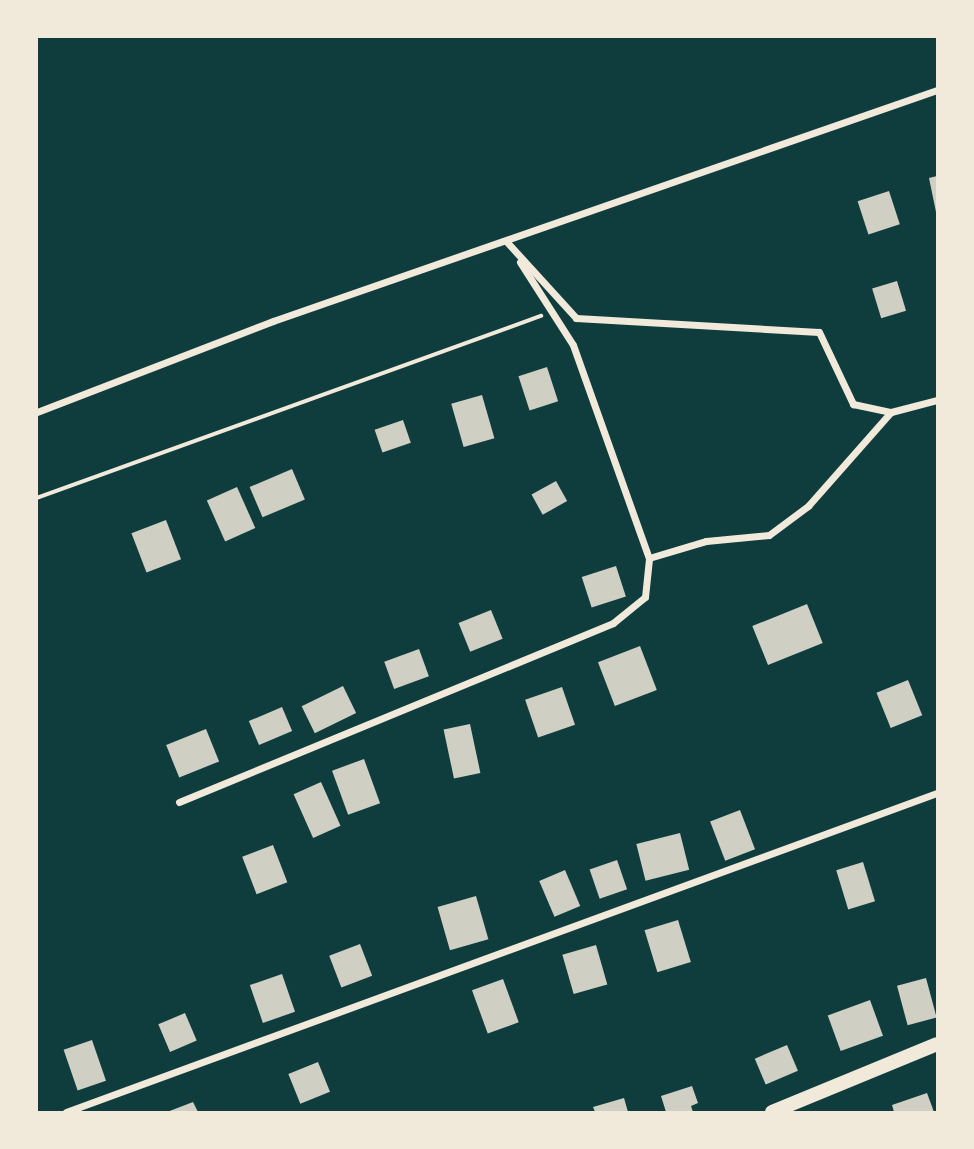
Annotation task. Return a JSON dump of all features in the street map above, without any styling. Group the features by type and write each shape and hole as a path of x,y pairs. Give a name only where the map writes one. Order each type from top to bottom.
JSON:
{"main road":[{"path":"772,1112 937,1044"}],"street":[{"path":"37,412 274,321 937,90"},
{"path":"179,802 612,623 645,597 649,558 573,345 506,241"},
{"path":"506,241 576,318 819,332 853,404 891,412 937,400"},
{"path":"649,558 706,541 769,535 808,506 891,412"},
{"path":"66,1112 937,793"}],"path":[{"path":"37,498 552,312"}],"building":[{"path":"937,176 937,211 936,212 929,178"},
{"path":"889,191 900,224 868,234 858,201"},
{"path":"897,281 906,311 881,318 872,289"},
{"path":"547,367 558,401 530,411 518,376"},
{"path":"482,395 494,438 464,447 451,404"},
{"path":"403,420 411,443 382,452 375,430"},
{"path":"292,469 305,499 263,517 250,487"},
{"path":"556,481 567,501 543,515 532,495"},
{"path":"237,487 255,528 225,542 207,500"},
{"path":"166,520 181,559 147,572 131,533"},
{"path":"616,566 626,596 592,608 582,577"},
{"path":"807,604 823,643 768,665 752,626"},
{"path":"491,610 503,639 470,652 459,623"},
{"path":"640,646 657,690 615,706 598,662"},
{"path":"419,649 429,676 394,689 384,662"},
{"path":"908,680 922,715 891,728 876,693"},
{"path":"343,686 356,713 315,733 302,706"},
{"path":"562,687 575,725 538,738 525,700"},
{"path":"282,707 292,731 259,745 249,721"},
{"path":"470,724 480,773 454,779 444,730"},
{"path":"206,729 219,761 179,778 166,745"},
{"path":"364,759 380,803 348,815 332,771"},
{"path":"321,782 341,826 313,838 294,794"},
{"path":"740,810 755,849 725,861 710,821"},
{"path":"680,833 689,870 646,881 636,844"},
{"path":"273,845 287,882 257,894 242,857"},
{"path":"617,860 627,889 600,899 590,869"},
{"path":"863,862 875,901 848,909 836,870"},
{"path":"565,870 580,906 554,917 539,881"},
{"path":"476,896 488,939 450,950 438,907"},
{"path":"678,920 691,962 657,972 645,930"},
{"path":"360,944 372,976 341,988 329,956"},
{"path":"596,945 607,984 574,994 562,955"},
{"path":"282,974 295,1012 263,1023 250,985"},
{"path":"926,978 937,1018 908,1025 897,986"},
{"path":"503,979 519,1022 488,1034 472,990"},
{"path":"870,1000 883,1036 841,1051 828,1015"},
{"path":"185,1013 197,1041 170,1052 158,1024"},
{"path":"92,1040 106,1081 78,1090 64,1050"},
{"path":"787,1045 798,1071 766,1084 755,1059"},
{"path":"318,1062 330,1092 300,1104 288,1074"},
{"path":"692,1086 698,1103 691,1106 693,1112 666,1112 661,1096"},
{"path":"927,1093 934,1112 894,1112 892,1105"},
{"path":"624,1098 628,1112 595,1112 593,1107"},
{"path":"193,1102 198,1112 167,1112"}]}
